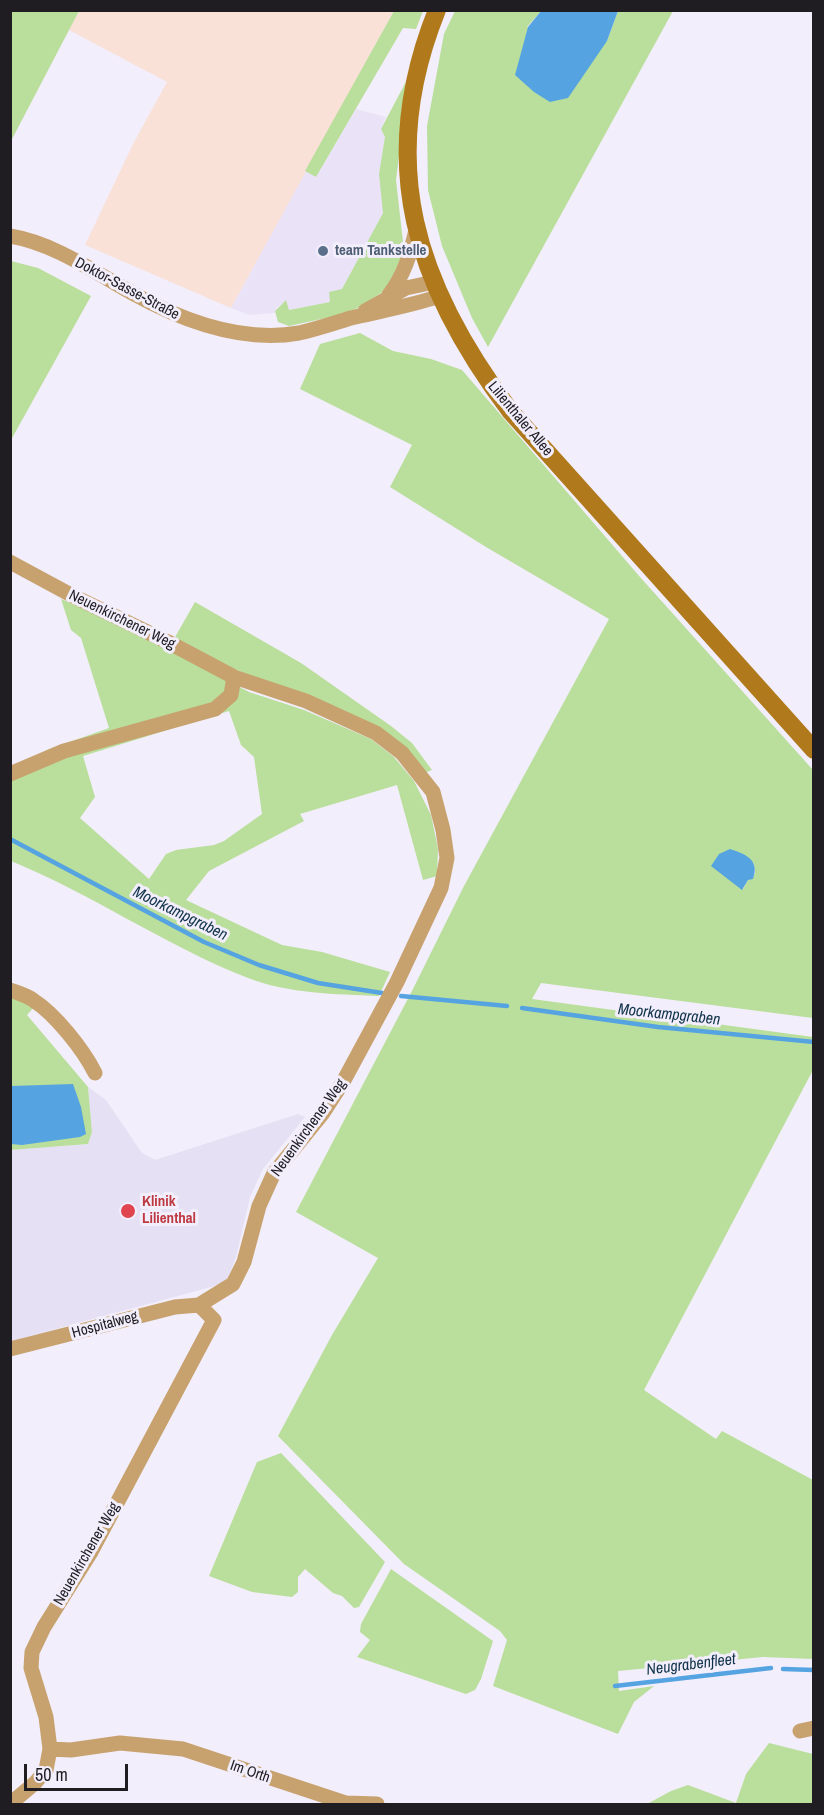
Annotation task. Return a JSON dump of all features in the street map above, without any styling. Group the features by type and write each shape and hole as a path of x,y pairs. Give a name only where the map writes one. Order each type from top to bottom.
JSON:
{"main road":[{"name":"Lilienthaler Allee","path":"437,10 416,76 409,127 409,185 417,230 437,289 469,352 511,412 813,750"}],"street":[{"name":"Doktor-Sasse-Straße","path":"387,297 402,277 409,261 417,230"},
{"name":"Doktor-Sasse-Straße","path":"10,236 51,249 167,312 206,326 258,335 283,335 313,330 352,318 407,307 437,289"},
{"name":"Doktor-Sasse-Straße","path":"352,318 406,288 437,289"},
{"name":"Neuenkirchener Weg","path":"10,562 234,677 306,701 376,733 402,753 433,792 443,830 447,858 441,888 397,982 343,1082 323,1113 274,1173 259,1206 244,1262 234,1284 199,1305 214,1320 91,1552 44,1627 32,1652 31,1668 46,1717 50,1749"},
{"path":"10,774 64,751 215,709 231,695 234,677"},
{"path":"10,990 32,999 53,1017 90,1063 94,1073"},
{"name":"Hospitalweg","path":"10,1349 175,1307 199,1305"},
{"name":"Im Orth","path":"50,1749 71,1750 120,1743 183,1749 346,1803 377,1804"},
{"path":"10,1804 35,1783 46,1770 50,1749"}],"shaded area":[{"path":"79,11 394,11 231,308 85,245 133,144 167,82 69,30"},
{"path":"356,109 386,117 381,129 385,137 383,213 342,289 331,302 288,310 286,301 276,308 275,313 249,315 231,308 305,171 316,177"},
{"name":"Klinik Lilienthal","path":"88,1087 106,1100 142,1153 155,1160 298,1114 305,1117 263,1169 250,1197 236,1257 226,1283 11,1341 11,1150 88,1144 92,1132"}],"green space":[{"path":"10,11 79,11 11,141 10,141"},
{"path":"394,11 423,11 416,29 403,28 316,177 305,171"},
{"path":"455,11 541,11 527,27 607,41 618,11 673,11 488,347 472,318 442,246 428,190 427,126 444,34"},
{"path":"409,76 396,180 404,251 387,289 360,307 340,315 289,326 278,322 275,311 286,300 289,310 330,302 329,292 342,289 383,213 379,174 385,137 381,129"},
{"path":"11,261 38,268 91,296 11,440"},
{"path":"360,333 393,351 431,359 462,370 640,577 813,770 813,1018 541,983 532,999 813,1037 813,1070 644,1390 716,1439 722,1431 813,1480 813,1659 763,1657 618,1671 619,1691 654,1686 634,1702 618,1734 493,1686 507,1640 500,1631 404,1564 278,1436 332,1335 378,1258 296,1212 412,991 464,886 609,619 486,547 390,487 412,445 300,389 320,344","holes":["730,849 754,864 753,878 748,880 743,889"]},
{"path":"61,599 128,628 249,692 304,710 371,739 394,757 414,781 431,815 438,849 437,876 423,880 397,785 300,814 304,821 209,871 186,900 282,945 322,952 390,972 379,996 296,990 248,978 188,951 71,889 11,861 11,769 47,750 109,728 81,638 71,630","holes":["229,711 241,745 254,757 262,814 224,841 166,854 149,879 80,818 95,797 83,756"]},
{"path":"195,602 301,663 391,726 412,743 432,770 424,773 403,746 174,639"},
{"path":"10,996 34,1007 27,1015 88,1087 92,1132 88,1144 11,1150"},
{"path":"281,1453 385,1562 359,1607 354,1608 342,1596 333,1593 305,1569 298,1577 298,1592 292,1597 252,1592 209,1576 257,1462"},
{"path":"391,1569 493,1641 481,1679 475,1690 466,1694 357,1657 370,1640 360,1632 361,1624"},
{"path":"769,1743 813,1754 813,1804 647,1804 688,1785 736,1803 746,1774"}],"water":[{"path":"541,11 618,11 607,41 568,98 550,102 534,92 515,75 528,27"},
{"path":"730,849 746,856 755,867 753,879 748,880 742,890 711,866 719,854"},
{"path":"73,1084 81,1107 86,1134 80,1137 22,1145 11,1144 11,1086"}],"waterway":[{"name":"Moorkampgraben","path":"10,839 204,942 259,965 318,983 382,993"},
{"name":"Moorkampgraben","path":"401,996 507,1006"},
{"name":"Moorkampgraben","path":"522,1008 658,1027 814,1042"},
{"name":"Neugrabenfleet","path":"615,1686 771,1668"},
{"name":"Neugrabenfleet","path":"783,1669 814,1670"}],"place":[{"name":"team Tankstelle","path":"323,251"},
{"name":"Klinik Lilienthal","path":"128,1211"}]}
